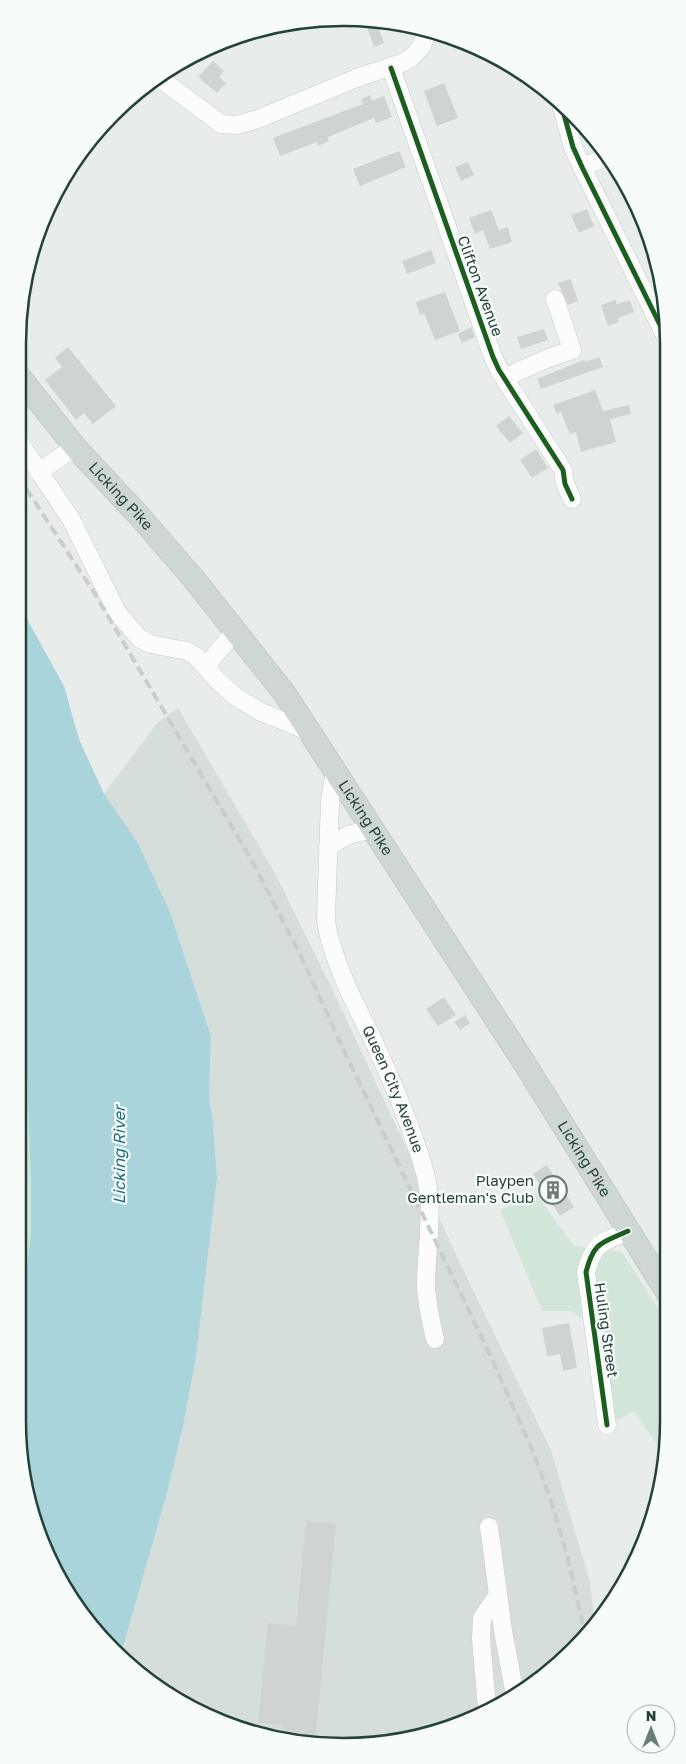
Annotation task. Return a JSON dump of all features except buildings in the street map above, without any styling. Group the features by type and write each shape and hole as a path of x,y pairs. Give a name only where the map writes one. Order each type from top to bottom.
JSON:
{"main road":[{"name":"Licking Pike","path":"26,385 75,447 148,525 193,578 285,694 525,1064 660,1281"}],"street":[{"path":"164,82 221,124 237,125 258,119 409,60 418,52 425,37"},
{"name":"Clifton Avenue","path":"391,68 493,358 563,470 572,499"},
{"path":"565,117 573,147 582,167 659,323"},
{"path":"582,167 601,160"},
{"path":"504,378 572,350 555,299"},
{"path":"39,472 75,447"},
{"path":"26,452 71,519 117,612 139,638 150,644 187,651 196,656 236,697 261,712 308,731"},
{"path":"206,666 235,631"},
{"name":"Queen City Avenue","path":"335,772 330,800 327,931 337,964 387,1072 409,1125 424,1169 429,1190 430,1228 426,1289 435,1339"},
{"path":"328,846 348,834 372,829"},
{"name":"Huling Street","path":"607,1425 586,1272 590,1257 596,1247 628,1230"},
{"path":"489,1527 514,1687"},
{"path":"487,1703 481,1639 482,1618 498,1595"}],"shaded area":[{"path":"178,708 275,873 551,1450 590,1582 594,1614 552,1659 519,1684 483,1705 464,1714 425,1727 384,1735 343,1738 302,1735 261,1727 222,1714 185,1695 150,1672 123,1648 167,1493 183,1427 196,1357 217,1178 213,1121 209,1097 211,1036 170,912 104,794 157,723"}],"green space":[{"path":"26,1063 31,1186 31,1233 26,1274"},
{"path":"535,1193 574,1246 622,1252 660,1311 659,1447 634,1411 614,1422 606,1336 571,1311 542,1311 500,1210"}],"water":[{"name":"Licking River","path":"26,617 64,686 79,739 104,794 137,842 170,912 211,1036 209,1097 213,1121 217,1178 196,1357 183,1427 167,1493 123,1648 92,1614 59,1561 43,1523 32,1483 26,1421 26,1274 31,1233 27,1071"}],"railway":[{"path":"26,488 95,594 252,861 299,952 346,1055 492,1359 534,1454 552,1504 568,1558 583,1627"}],"cycle path":[{"path":"391,68 493,357 499,370 563,470 565,484 572,499"},
{"path":"565,117 573,147 582,167 659,323"},
{"path":"607,1425 586,1272 592,1254 600,1244 628,1231"}],"place":[{"name":"Playpen Gentleman's Club","path":"553,1190"}]}
